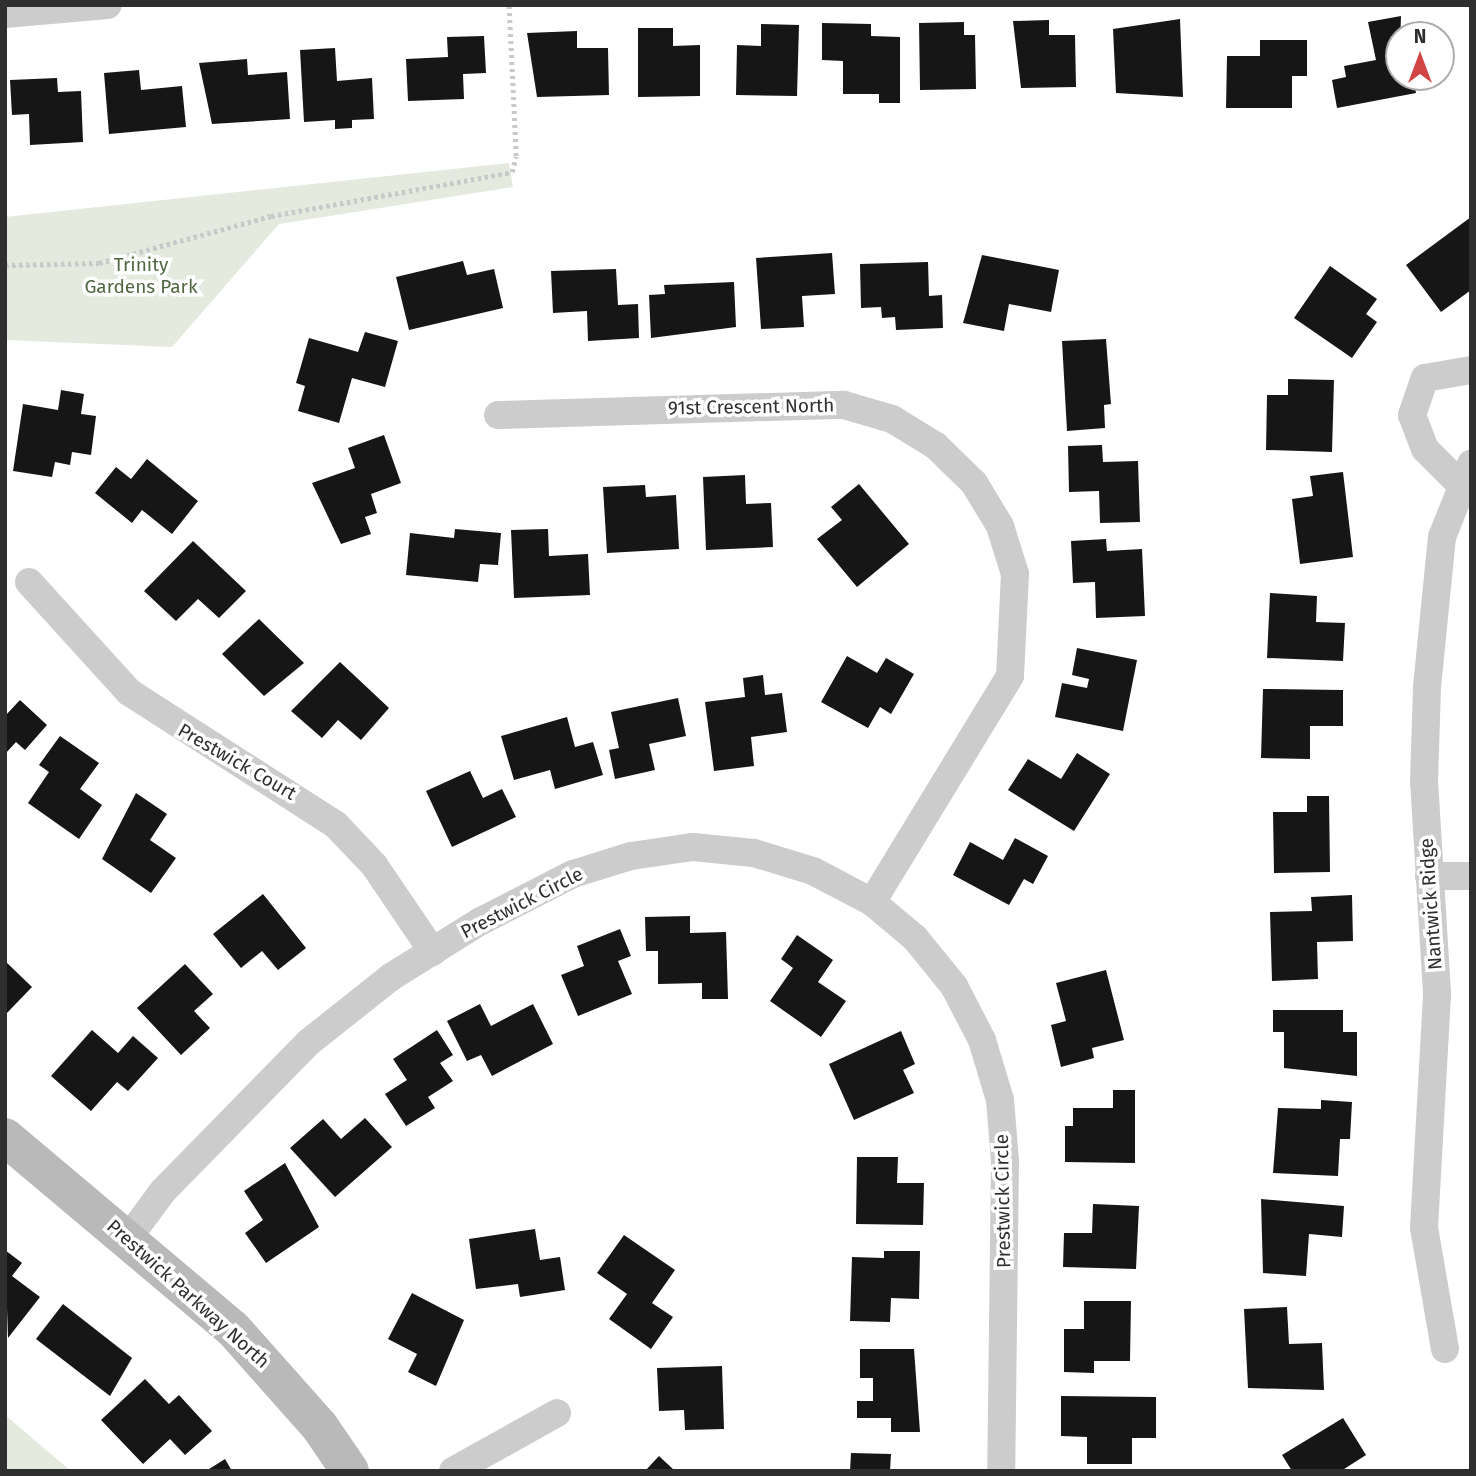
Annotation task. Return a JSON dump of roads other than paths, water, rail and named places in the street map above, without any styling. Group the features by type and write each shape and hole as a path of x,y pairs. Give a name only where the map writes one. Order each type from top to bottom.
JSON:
{"street":[{"path":"5,14 108,5"},
{"path":"1465,474 1425,449 1412,415 1425,379 1471,370"},
{"name":"91st Crescent North","path":"498,415 844,405 892,419 936,446 974,483 1000,526 1015,575 1010,676 872,902"},
{"name":"Nantwick Ridge","path":"1444,1349 1424,1228 1437,1006 1424,782 1432,591 1465,474"},
{"name":"Prestwick Court","path":"29,582 129,692 336,825 374,865 433,952"},
{"name":"Prestwick Circle","path":"129,1237 163,1191 309,1042 433,952 573,874 693,847 754,853 813,871 872,902 915,938 954,986 982,1040 1000,1100 1001,1471"},
{"path":"1429,876 1471,876"},
{"name":"Prestwick Parkway North","path":"5,1137 129,1237 276,1374 349,1471"},
{"path":"453,1471 557,1413"}],"park label":[{"name":"Trinity Gardens Park","path":"141,276"}]}
